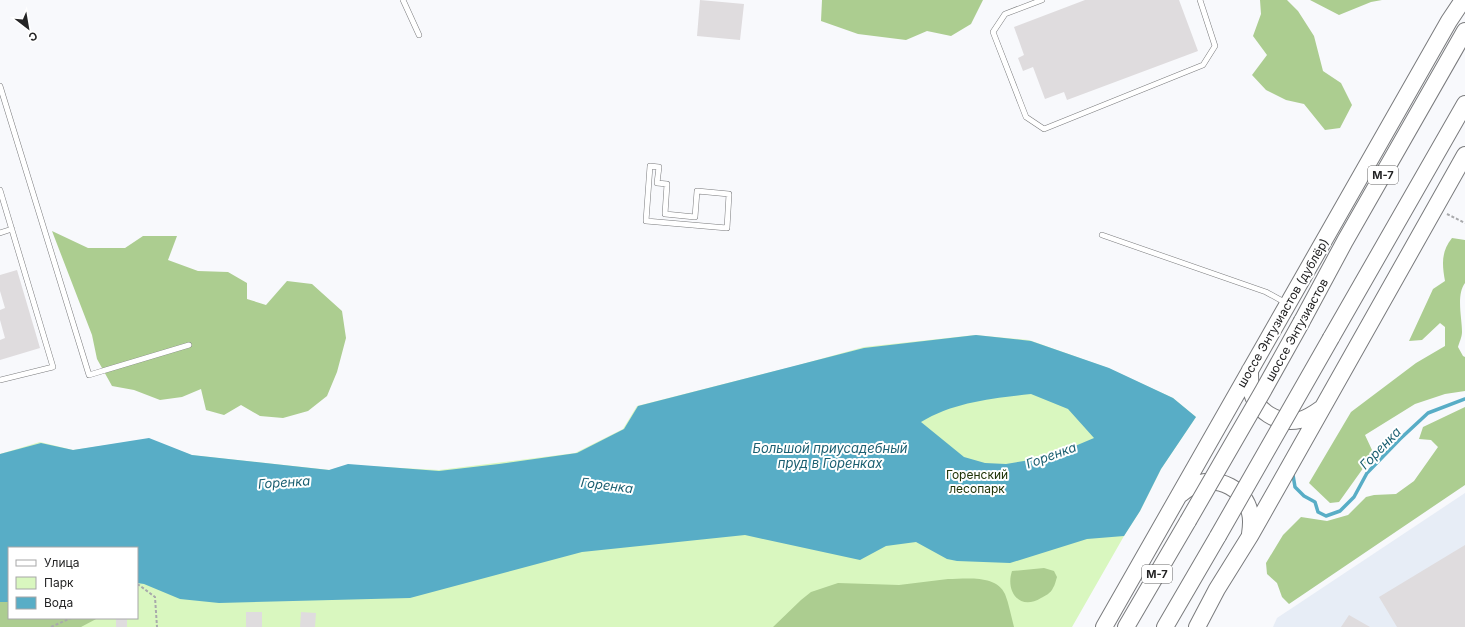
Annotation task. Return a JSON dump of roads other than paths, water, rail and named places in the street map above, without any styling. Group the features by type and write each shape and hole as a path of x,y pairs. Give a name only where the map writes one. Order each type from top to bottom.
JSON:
{"main road":[{"name":"шоссе Энтузиастов (дублёр)","path":"1104,627 1445,28 1463,0"},
{"name":"шоссе Энтузиастов","path":"1126,627 1260,398 1349,235 1465,31"},
{"name":"М-7","path":"1166,627 1465,104"},
{"path":"1203,619 1217,589 1250,536 1294,459 1465,155"},
{"path":"1250,370 1250,383 1253,396 1260,408 1271,416 1284,421 1298,420 1311,416 1323,407"},
{"path":"1179,496 1191,487 1204,482 1218,482 1231,487 1242,495 1248,507 1251,521 1250,536"}],"lane":[{"path":"403,0 419,35"},
{"path":"1042,0 1005,14 993,32 1026,116 1044,129 1203,66 1215,46 1200,0"},
{"path":"0,86 89,375 189,346"},
{"path":"650,166 659,167 657,184 667,184 665,214 695,217 697,191 730,194 727,228 646,221 650,166"},
{"path":"0,190 53,367 0,380"},
{"path":"0,232 12,229"},
{"path":"1102,235 1266,292 1288,304"}],"water":[{"name":"Большой приусадебный пруд в Горенках","path":"976,335 1031,341 1109,368 1173,398 1196,417 1161,469 1140,511 1124,536 1087,539 1010,563 957,561 947,559 916,542 886,546 860,560 745,535 582,552 410,598 219,603 180,599 144,584 138,583 138,547 8,547 8,602 0,602 0,454 41,443 73,450 149,438 192,455 329,470 348,464 439,471 577,453 624,429 638,406 864,348","holes":["1031,394 1068,409 1094,438 1049,457 1006,464 985,463 964,457 921,422 933,415 960,405 988,399"]}],"waterway":[{"name":"Горенка","path":"1293,475 1295,487 1304,496 1315,502 1318,512 1326,516 1340,511 1354,497 1367,473 1428,413 1465,399"}],"park label":[{"name":"Горенский лесопарк","path":"977,482"}]}
